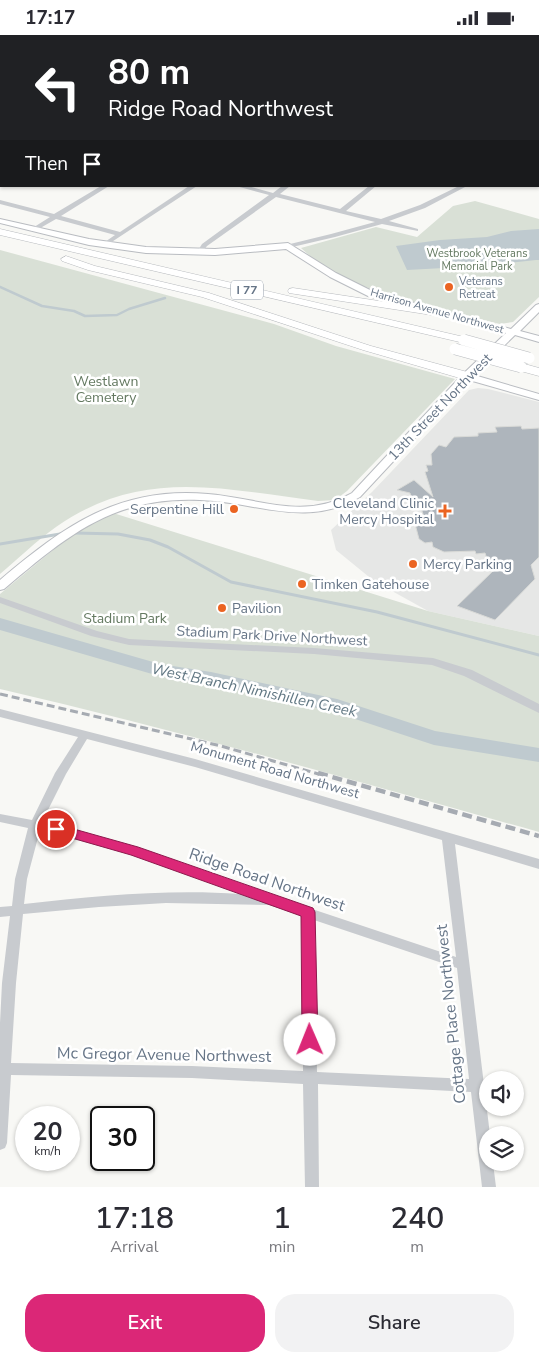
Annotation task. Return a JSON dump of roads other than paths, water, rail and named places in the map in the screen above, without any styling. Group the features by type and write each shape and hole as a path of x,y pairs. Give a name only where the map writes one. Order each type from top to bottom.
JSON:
{"highway":[{"name":"I 77","path":"0,233 31,235 464,340 530,362 539,372"},
{"path":"31,235 83,249 240,282 445,314"},
{"name":"I 77","path":"0,242 455,349 530,362"},
{"path":"66,259 92,268 204,295 366,348 467,376"}],"main road":[{"path":"0,221 31,235 154,250 200,252 257,249 288,245"},
{"name":"Harrison Avenue Northwest","path":"288,245 333,275 359,289 394,301 539,339"},
{"name":"13th Street Northwest","path":"0,586 76,525 115,508 141,501 172,497 209,497 300,510 317,510 339,505 356,495 467,376 539,307"},
{"path":"467,376 539,397"}],"street":[{"path":"104,245 193,187"},
{"path":"243,187 416,230"},
{"path":"200,252 204,245 286,187"},
{"path":"340,211 372,187"},
{"path":"288,245 317,239 379,221 429,203 462,187"},
{"path":"31,235 103,188"},
{"path":"0,202 121,235"},
{"name":"Stadium Park Drive Northwest","path":"0,600 95,634 129,642 314,651 433,663 468,673 539,709"},
{"name":"Monument Road Northwest","path":"0,713 195,763 539,864"},
{"path":"0,1143 3,1069 16,910 21,879 35,825 61,773 85,734"},
{"name":"Ridge Road Northwest","path":"0,818 35,825 134,851 278,903 464,965"},
{"name":"Cottage Place Northwest","path":"448,837 489,1187"},
{"path":"0,912 144,898 240,899 278,903"},
{"path":"308,912 312,1187"},
{"name":"Mc Gregor Avenue Northwest","path":"3,1069 310,1077 477,1086"}],"waterway":[{"path":"0,287 42,306 74,311 85,316 117,315 129,309 165,298"},
{"path":"0,544 66,533"},
{"path":"75,533 118,534 150,540 168,547 231,582 377,612 539,655"},
{"name":"West Branch Nimishillen Creek","path":"0,624 159,670 211,678 337,706 434,738 539,755"}],"railway":[{"path":"0,694 221,746 322,775"},
{"path":"318,773 539,836"}],"place":[{"name":"Veterans Retreat","path":"449,287"},
{"name":"Serpentine Hill","path":"234,509"},
{"name":"Cleveland Clinic Mercy Hospital","path":"445,511"},
{"name":"Mercy Parking","path":"413,564"},
{"name":"Timken Gatehouse","path":"302,584"},
{"name":"Pavilion","path":"222,608"}],"park label":[{"name":"Westbrook Veterans Memorial Park","path":"477,259"},
{"name":"Westlawn Cemetery","path":"106,390"},
{"name":"Stadium Park","path":"125,618"}]}
